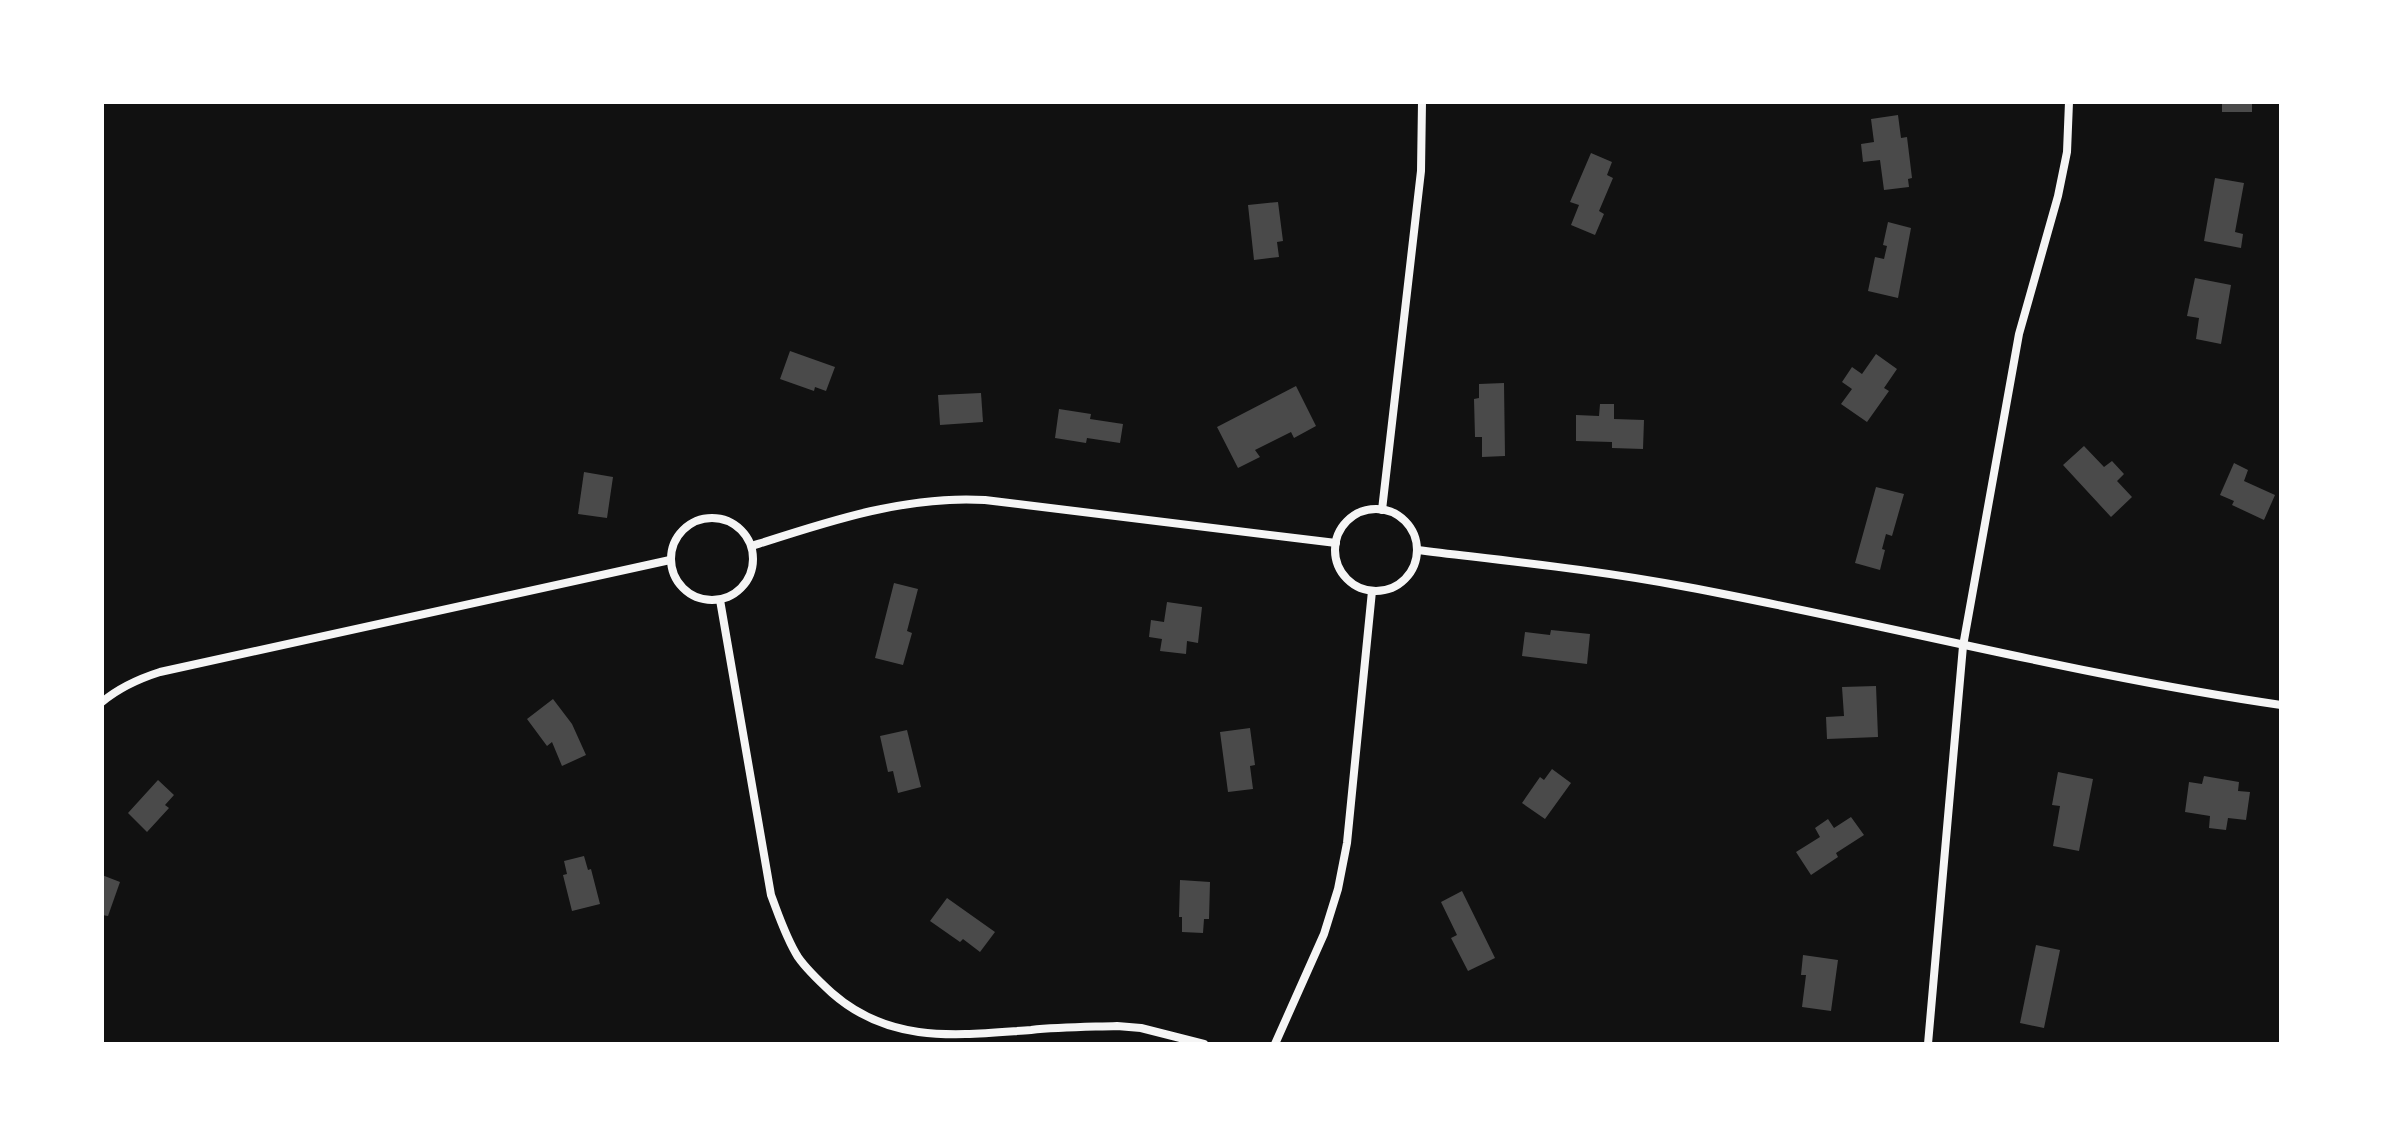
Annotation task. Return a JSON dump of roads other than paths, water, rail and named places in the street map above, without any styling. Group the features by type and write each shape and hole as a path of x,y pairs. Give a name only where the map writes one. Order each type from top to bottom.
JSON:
{"street":[{"path":"1382,510 1421,171 1422,102"},
{"path":"1928,1044 1963,646 2019,334 2058,196 2067,152 2069,102"},
{"path":"752,546 864,514 953,498 1336,543"},
{"path":"1371,510 1382,510 1407,523 1416,541 1416,560 1407,578 1391,589 1372,591 1361,588 1343,575 1338,565 1336,543 1339,533 1352,517 1371,510"},
{"path":"711,517 724,519 736,525 752,546 754,558 748,580 731,596 720,600 696,598 677,583 670,560 672,547 678,535 698,520 711,517"},
{"path":"1417,550 1676,585 1963,646 2281,705"},
{"path":"102,702 139,678 160,672 670,560"},
{"path":"1275,1044 1324,934 1338,889 1347,843 1372,591"},
{"path":"720,600 771,895 799,959 821,983 865,1015 896,1029 923,1034 951,1036 1117,1026 1141,1028 1204,1044"}]}
